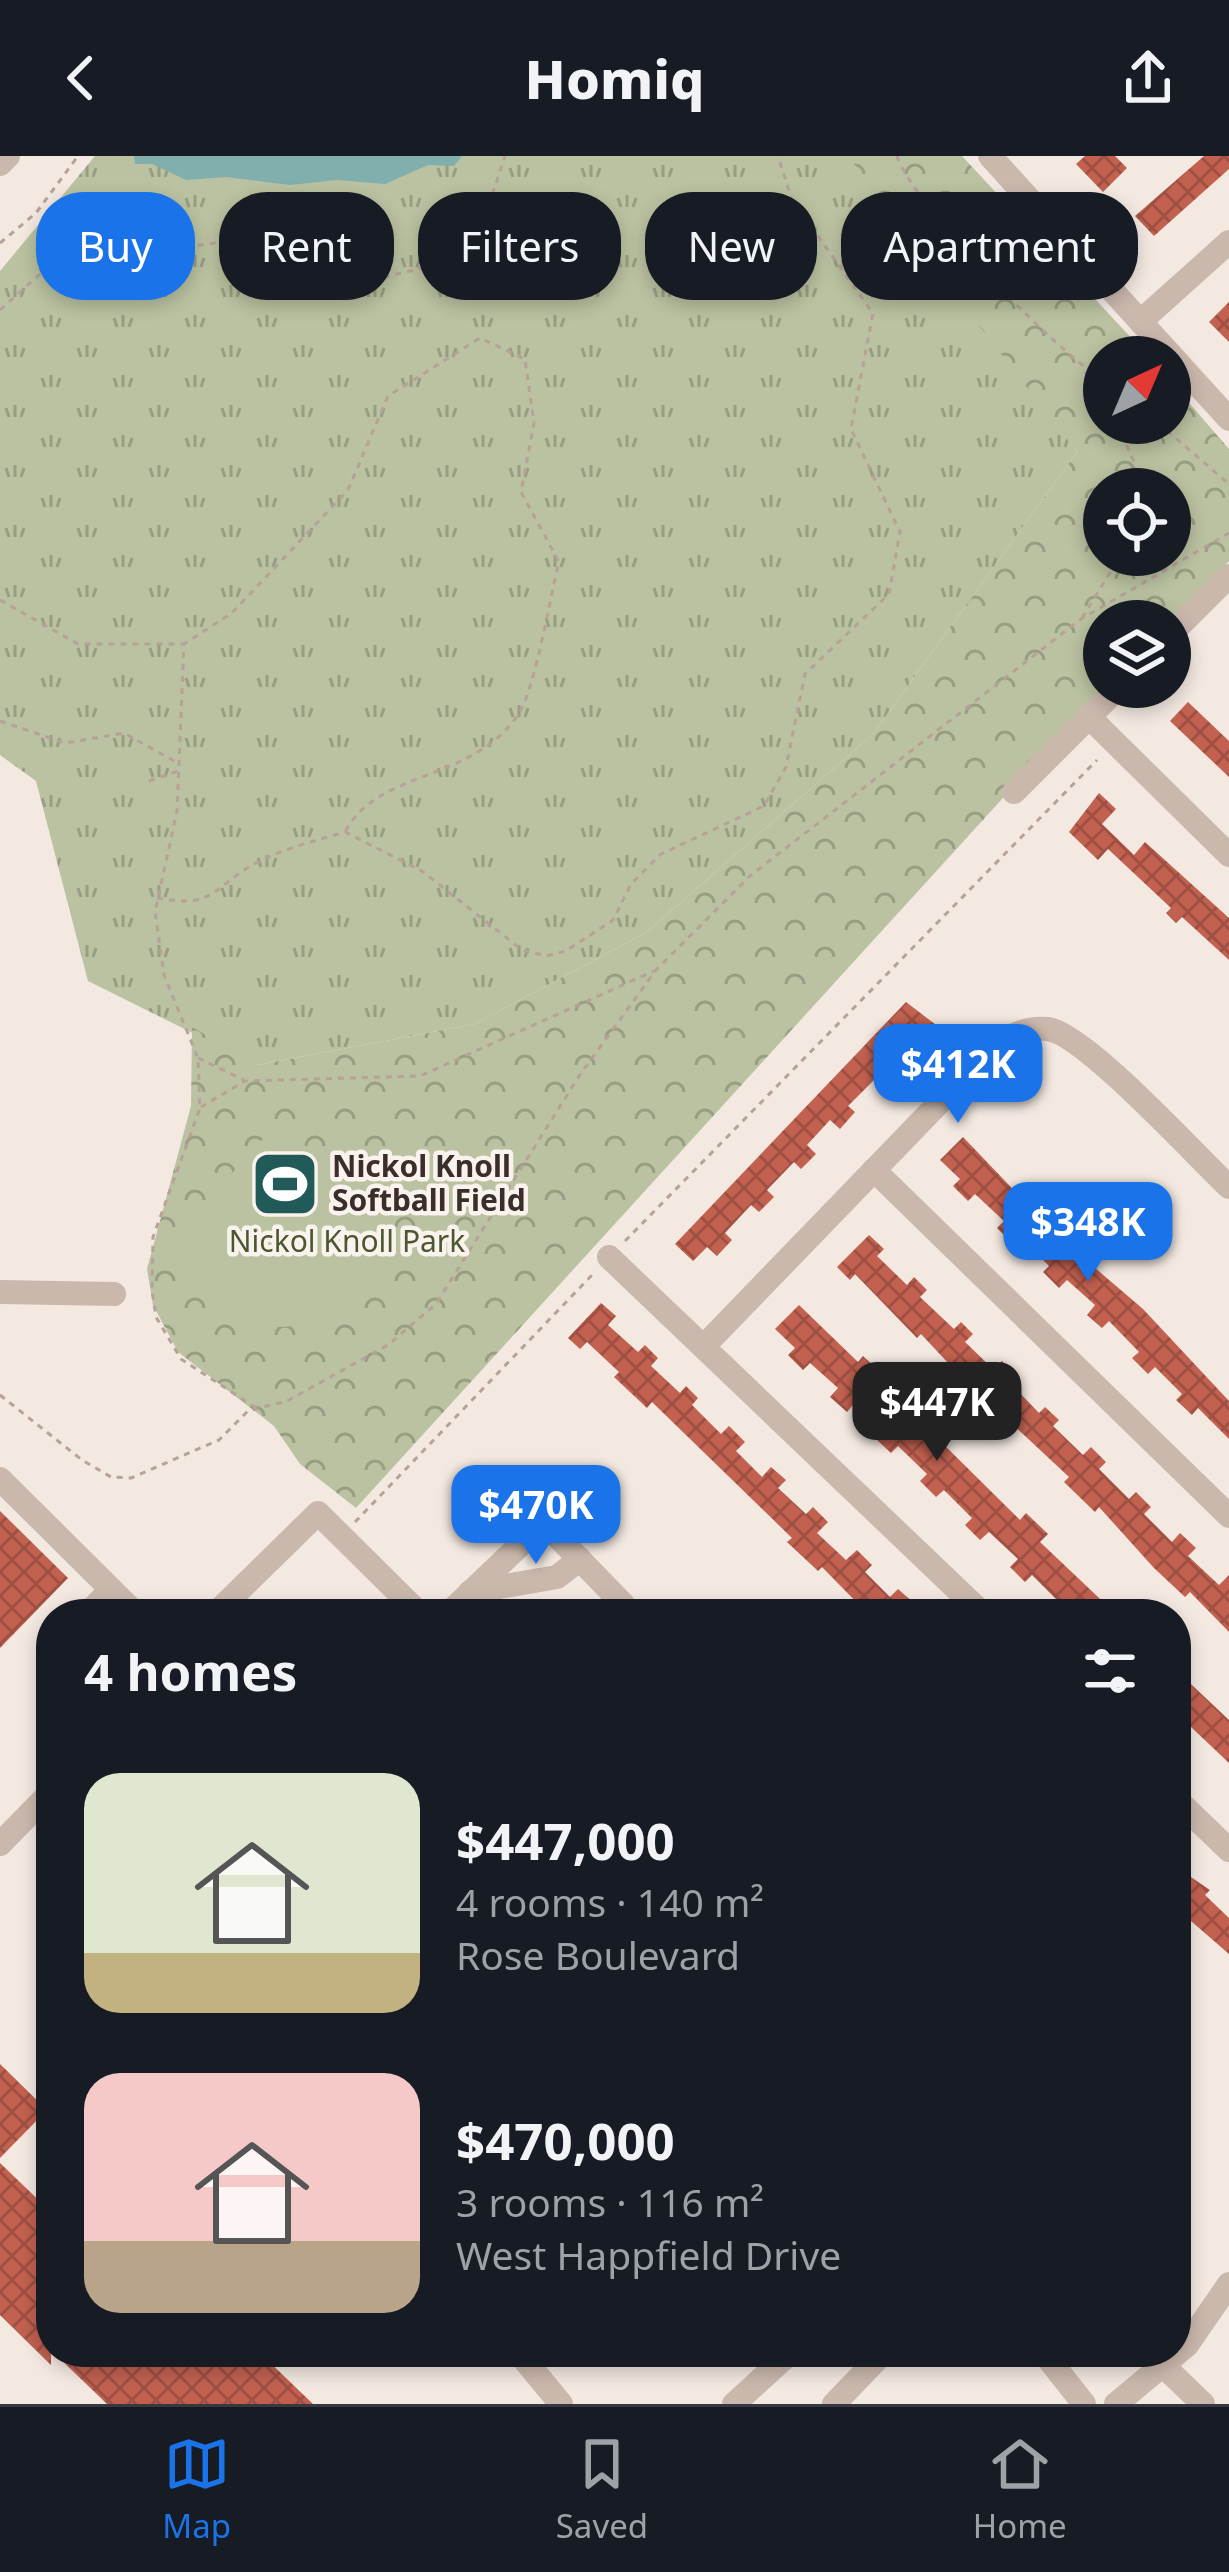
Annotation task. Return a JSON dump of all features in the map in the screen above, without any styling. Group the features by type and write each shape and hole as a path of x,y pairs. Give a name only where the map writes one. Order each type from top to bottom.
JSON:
{"street":[{"path":"0,164 8,156"},
{"path":"990,156 1229,419"},
{"path":"1142,320 1229,242"},
{"path":"1191,614 1229,576"},
{"path":"1014,792 1098,708"},
{"path":"1089,717 1229,855"},
{"path":"704,1346 996,1044 1021,1030 1053,1029 1084,1048 1229,1187"},
{"path":"874,1170 1229,1516"},
{"path":"609,1257 967,1599"},
{"path":"0,1292 114,1294"},
{"path":"0,1479 121,1599"},
{"path":"230,1599 318,1513 405,1599"},
{"path":"463,1599 539,1527 552,1531 618,1599"},
{"path":"470,1592 556,1577 580,1559"},
{"path":"101,1599 111,1589"},
{"path":"1191,1813 1229,1850"},
{"path":"0,1844 36,1815"},
{"path":"1191,2341 1221,2309 1229,2284"},
{"path":"531,2367 562,2404"},
{"path":"744,2401 777,2367"},
{"path":"834,2404 870,2367"},
{"path":"1055,2367 1084,2404"},
{"path":"1116,2404 1146,2367"},
{"path":"1164,2367 1203,2404"}],"path":[{"path":"0,243 36,213 78,156"},
{"path":"0,310 49,266 215,242 301,296 472,256 505,156"},
{"path":"345,832 422,871 522,950 547,956 566,951 613,920 631,884 661,854 764,806 786,767 805,674 889,594 900,532 850,429 873,314 792,200 778,156"},
{"path":"897,156 972,256 1082,367"},
{"path":"0,600 78,644 184,644 232,613 348,490 388,396 480,338 525,359 534,423 521,492 559,562 520,713 477,758 371,799 345,832 279,852 206,899 187,904 157,898"},
{"path":"1182,444 1229,484"},
{"path":"0,1395 82,1460 122,1478 154,1471 219,1440 256,1408 287,1401 388,1345 436,1304 579,1076 656,970 750,876 1081,620 1229,532"},
{"path":"1081,620 1107,576"},
{"path":"184,644 177,811 157,898 164,975 198,1058 200,1108 153,1237 156,1317 182,1359 256,1408"},
{"path":"0,722 65,742 124,734 148,743 179,767"},
{"path":"342,1537 1114,742"},
{"path":"149,781 179,767"},
{"path":"198,1058 245,1081 420,1076 656,970"},
{"path":"200,1108 245,1081"}],"green space":[{"path":"95,156 858,156 885,192 841,192 841,300 965,300 1077,452 873,734 647,932 475,1024 257,1065 88,981 36,781 0,755 0,271 36,227 36,300 195,300 195,192 65,192"},
{"name":"Nickol Knoll Park","path":"848,156 962,156 995,192 876,192"},
{"name":"Nickol Knoll Park","path":"959,300 1096,300 1129,336 1083,336 1083,444 1191,444 1191,405 1229,449 1229,561 1191,601 1083,600 1085,708 356,1508 300,1464 274,1426 178,1352 153,1305 147,1269 191,1106 192,1027 257,1065 475,1024 647,932 873,734 1077,452"},
{"name":"Nickol Knoll Softball Field","path":"278,1122 417,1246 350,1301 319,1318 290,1326 260,1325 229,1312 197,1288 163,1250"}],"water":[{"path":"134,156 462,156 454,166 428,165 385,184 337,180 290,185 226,177 186,180 152,164 135,164"}],"building":[{"path":"1085,156 1115,156 1127,168 1103,192 1076,164"},
{"path":"1204,156 1229,156 1229,169 1154,236 1138,213"},
{"path":"1229,302 1229,342 1209,322"},
{"path":"1191,705 1229,741 1229,777 1170,721"},
{"path":"1099,793 1116,809 1102,824 1134,855 1145,842 1229,918 1229,960 1182,917 1176,923 1166,913 1171,908 1108,849 1098,860 1069,832"},
{"path":"906,1002 940,1028 925,1044 917,1037 890,1064 897,1071 882,1086 875,1079 848,1106 855,1112 840,1129 830,1120 807,1145 816,1154 801,1169 794,1162 767,1190 774,1197 759,1212 751,1205 725,1233 732,1240 717,1256 707,1247 693,1261 675,1244"},
{"path":"963,1137 1049,1227 1053,1223 1081,1256 1143,1309 1229,1401 1229,1439 1198,1408 1192,1415 1176,1400 1182,1394 1155,1367 1148,1374 1132,1358 1139,1352 1109,1321 1102,1328 1087,1315 1095,1305 1067,1280 1059,1288 1043,1272 1049,1266 1019,1236 1012,1243 997,1228 1004,1221 975,1194 968,1201 953,1186 960,1179 940,1160"},
{"path":"869,1235 884,1249 877,1256 907,1285 914,1277 927,1290 920,1297 954,1329 961,1322 973,1334 965,1342 993,1369 1002,1361 1016,1375 1009,1382 1039,1413 1045,1407 1059,1420 1053,1426 1083,1455 1091,1447 1106,1462 1099,1469 1129,1499 1136,1492 1151,1507 1144,1514 1172,1542 1180,1533 1196,1548 1188,1556 1219,1585 1229,1575 1229,1632 1190,1592 1185,1597 1154,1568 1099,1507 1095,1512 1064,1482 1069,1477 1009,1421 1006,1425 921,1334 917,1338 855,1274 850,1280 837,1267"},
{"path":"601,1303 616,1316 608,1325 638,1352 645,1345 658,1358 651,1366 680,1393 686,1386 698,1398 692,1405 721,1434 729,1426 745,1442 736,1451 762,1477 771,1467 786,1480 778,1488 806,1514 813,1507 828,1522 817,1533 846,1560 857,1550 872,1565 865,1572 890,1597 898,1589 909,1599 853,1599 822,1567 818,1571 787,1542 792,1538 652,1402 647,1408 614,1377 619,1372 587,1342 580,1349 568,1338"},
{"path":"799,1305 858,1362 863,1356 878,1370 868,1380 927,1436 931,1432 1020,1520 1026,1513 1048,1534 1040,1542 1100,1599 1056,1599 1032,1575 1025,1582 1010,1567 1018,1559 989,1532 980,1540 965,1525 972,1518 944,1490 936,1497 920,1481 927,1474 898,1446 891,1453 875,1438 881,1432 853,1405 847,1412 830,1397 838,1388 810,1363 803,1370 788,1355 795,1348 775,1329"},
{"path":"0,1511 68,1578 48,1599 36,1599 36,1611 0,1648"},
{"path":"1191,1684 1229,1720 1229,1763 1191,1727"},
{"path":"1191,1877 1210,1890 1205,1895 1229,1918 1229,1954 1191,1921"},
{"path":"0,2064 36,2099 36,2121 0,2158"},
{"path":"0,2163 36,2198 36,2350 0,2315"},
{"path":"69,2367 275,2367 313,2404 107,2404"}],"place":[{"name":"Nickol Knoll Softball Field","path":"285,1184"}]}
